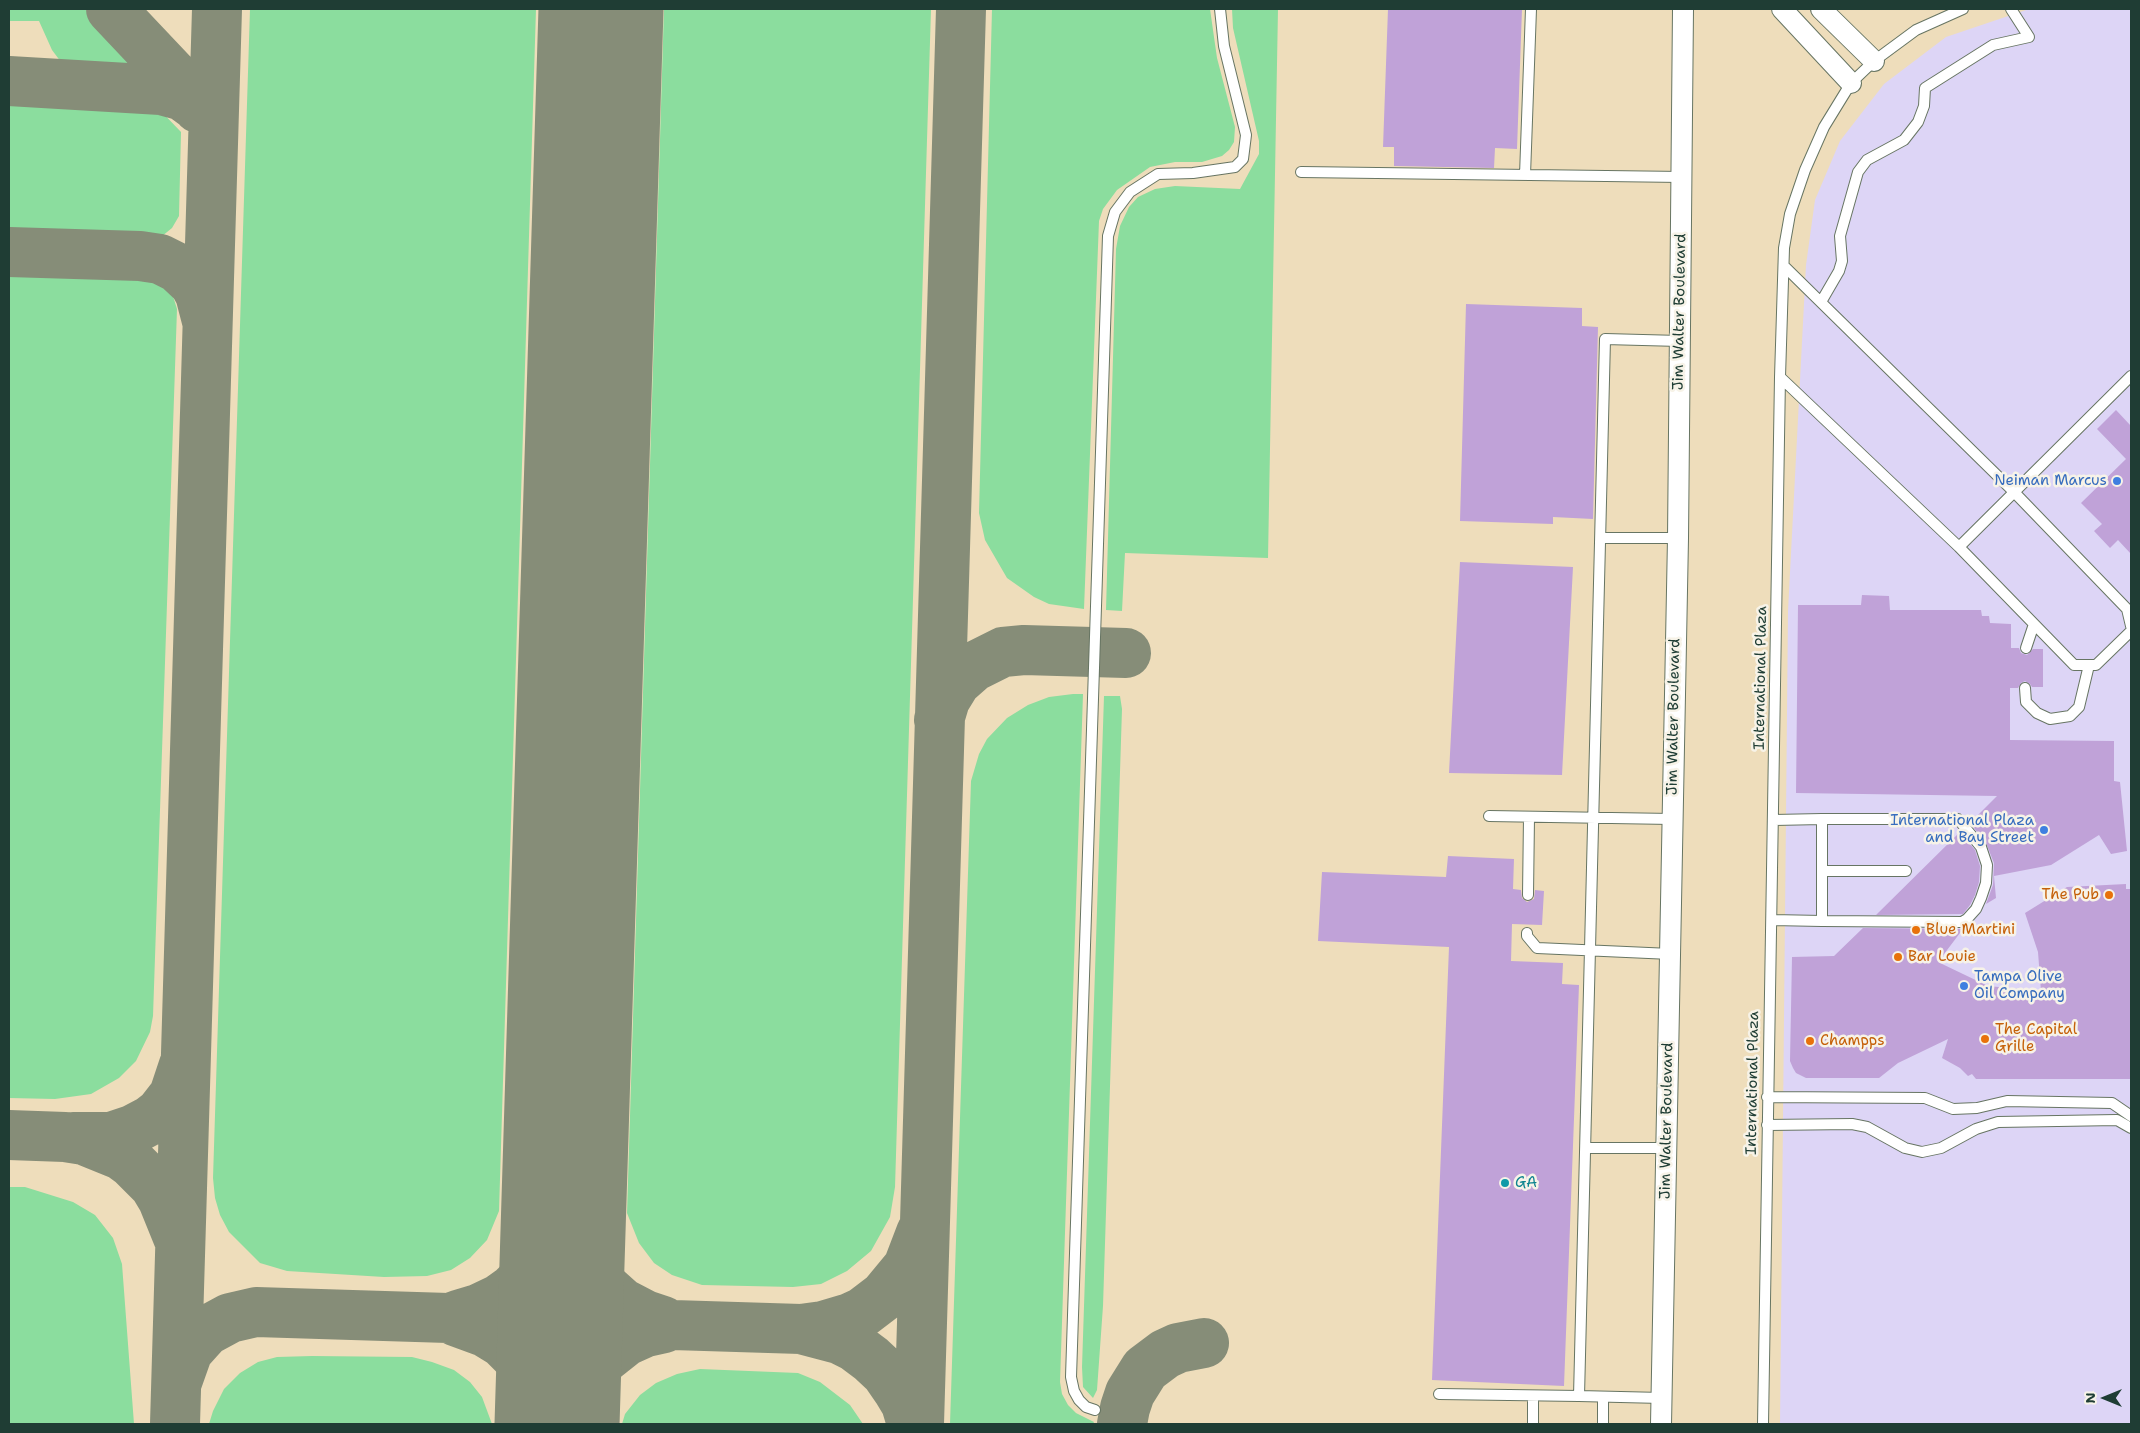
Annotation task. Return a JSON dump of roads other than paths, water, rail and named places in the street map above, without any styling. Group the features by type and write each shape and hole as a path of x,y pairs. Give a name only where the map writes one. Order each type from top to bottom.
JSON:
{"street":[{"name":"Jim Walter Boulevard","path":"1661,1424 1678,538 1683,9"},
{"path":"1782,9 1851,83"},
{"path":"1821,9 1874,61"}],"lane":[{"path":"1095,1410 1079,1400 1074,1391 1071,1378 1108,236 1115,212 1130,192 1158,174 1193,173 1234,167 1242,159 1246,135 1224,46 1220,9"},
{"path":"1525,175 1531,9"},
{"name":"International Plaza","path":"1763,1424 1780,377 1784,248 1790,214 1805,170 1824,127 1851,83 1874,61 1916,30 1963,9"},
{"path":"1821,302 1839,271 1842,261 1840,236 1858,172 1867,160 1904,140 1918,122 1924,106 1925,88 1993,45 2030,37 2011,9"},
{"path":"1301,172 1682,177"},
{"path":"1784,266 2014,492 2127,609 2131,626"},
{"path":"1579,1396 1605,339 1680,340"},
{"path":"1959,546 2131,376"},
{"path":"1780,377 1959,546 2074,665 2096,665 2131,631"},
{"path":"1601,538 1678,538"},
{"path":"2026,648 2034,624"},
{"path":"2025,688 2026,702 2037,713 2050,719 2070,716 2079,707 2089,665"},
{"path":"1489,816 1672,819"},
{"path":"1528,895 1529,817"},
{"path":"1822,819 1822,921"},
{"path":"1772,920 1962,922 1972,914 1981,898 1986,883 1987,865 1981,847 1958,819 1774,820"},
{"path":"1822,871 1906,871"},
{"path":"1527,933 1527,936 1537,948 1671,954"},
{"path":"1768,1097 1925,1098 1952,1109 1984,1107 2007,1102 2112,1103 2131,1116"},
{"path":"1767,1125 1852,1124 1867,1127 1905,1148 1922,1152 1941,1148 1976,1129 1998,1122 2117,1120 2131,1128"},
{"path":"1586,1148 1666,1148"},
{"path":"1439,1394 1662,1398"},
{"path":"1533,1396 1533,1424"},
{"path":"1603,1397 1603,1424"}],"place":[{"name":"Neiman Marcus","path":"2117,481"},
{"name":"International Plaza and Bay Street","path":"2044,830"},
{"name":"The Pub","path":"2109,895"},
{"name":"Blue Martini","path":"1916,930"},
{"name":"Bar Louie","path":"1898,957"},
{"name":"Tampa Olive Oil Company","path":"1964,986"},
{"name":"The Capital Grille","path":"1985,1039"},
{"name":"Champps","path":"1810,1041"},
{"name":"GA","path":"1505,1183"}]}
